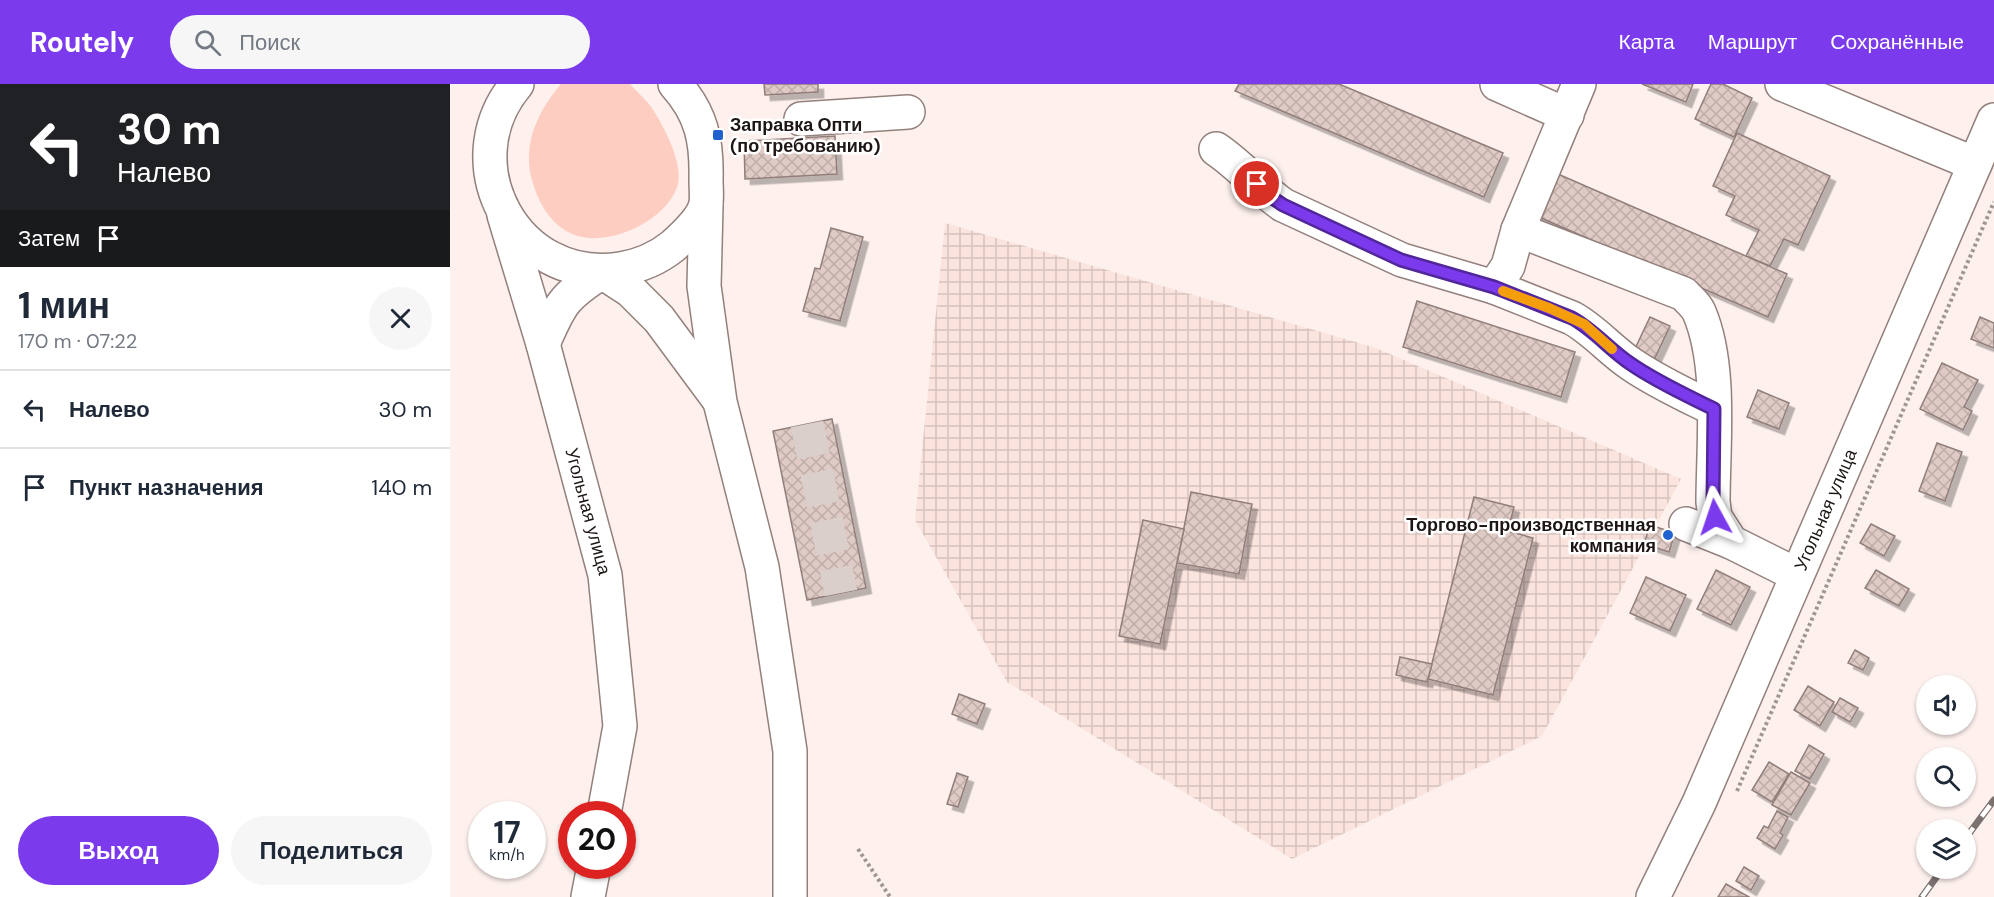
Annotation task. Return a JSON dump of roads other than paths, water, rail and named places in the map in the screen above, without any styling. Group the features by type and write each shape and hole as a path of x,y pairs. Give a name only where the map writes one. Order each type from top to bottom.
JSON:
{"main road":[{"path":"675,84 698,116 704,136 706,206 704,286 720,402 762,567 790,751 790,897"},
{"path":"1497,84 1567,115"},
{"path":"1494,287 1508,266 1518,230 1580,84"},
{"path":"1782,84 1975,164"},
{"path":"511,88 494,123 488,154 492,186 504,215 522,238 545,257 573,268 602,272 634,267 663,254 688,233 706,206"},
{"path":"801,119 908,112"},
{"name":"Угольная улица","path":"1653,897 1699,803 1994,120"},
{"path":"1216,149 1237,163 1268,195 1283,205 1401,260 1494,287 1584,324 1629,363 1662,383 1714,409"},
{"name":"Угольная улица","path":"504,215 543,344 605,575 620,726 606,801"},
{"path":"1518,230 1684,294 1698,310 1709,343 1714,390 1713,502 1715,517 1731,542"},
{"path":"543,344 558,310 569,295 602,272"},
{"path":"602,272 631,291 659,320 720,402"},
{"path":"1686,524 1731,542 1797,575"},
{"path":"588,897 591,879"}],"tunnel":[{"path":"807,424 841,593"}],"railway":[{"path":"1976,824 1994,800"},
{"path":"1922,897 1935,879"}],"place":[{"name":"Заправка Опти (по требованию)","path":"718,135"},
{"name":"Торгово-производственная компания","path":"1668,535"}]}
